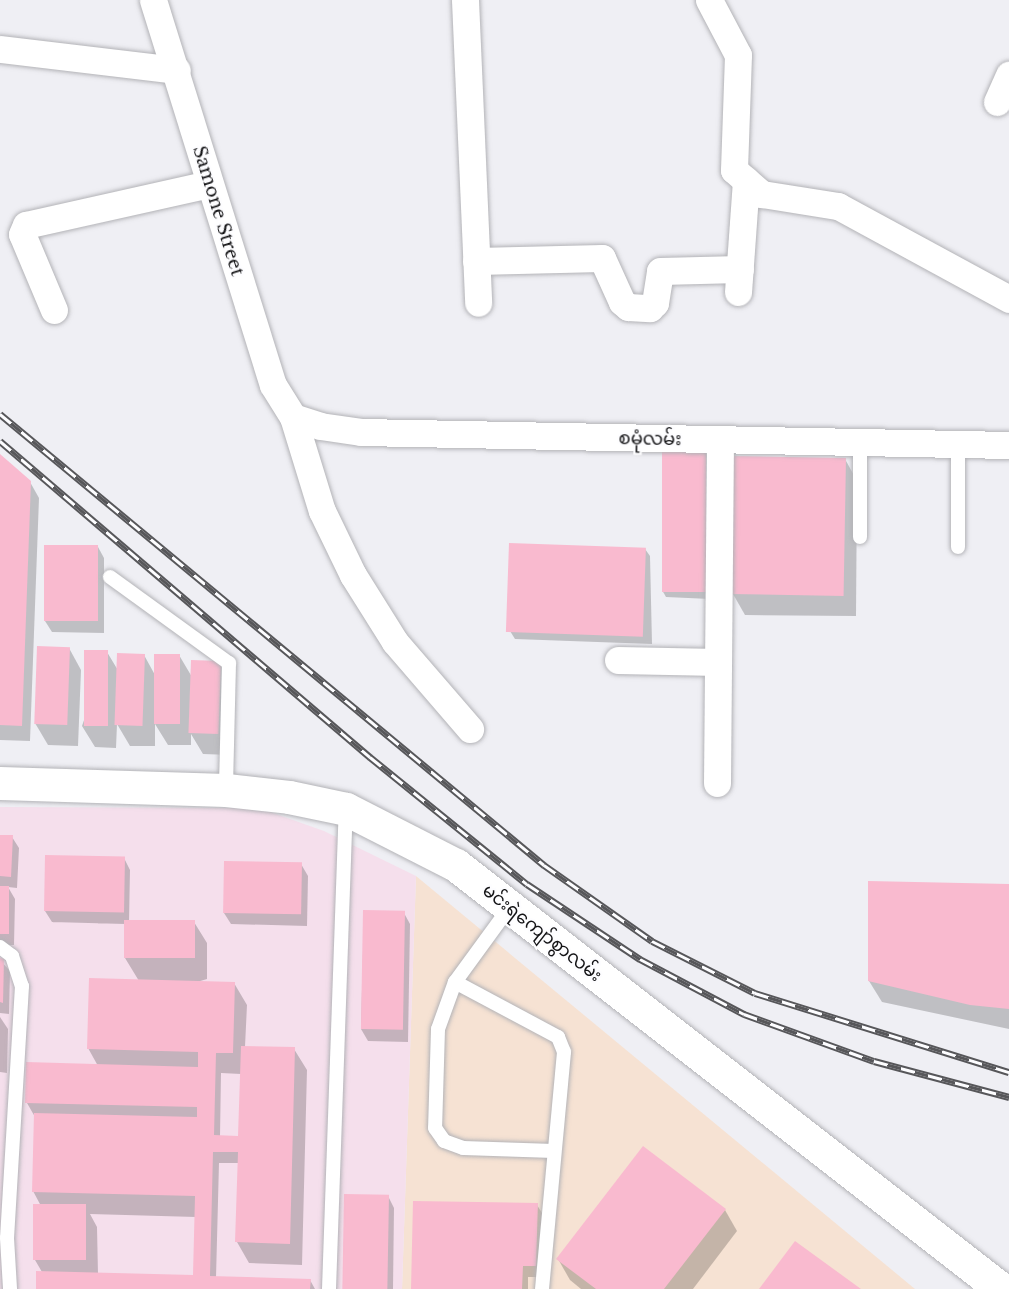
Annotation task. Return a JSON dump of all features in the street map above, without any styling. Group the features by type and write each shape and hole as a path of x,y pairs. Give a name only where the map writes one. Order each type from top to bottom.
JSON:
{"main road":[{"name":"မင်းရဲကျော်စွာလမ်း","path":"0,783 226,790 289,797 346,809 456,866 1000,1289"}],"street":[{"name":"Samone Street","path":"153,0 177,70 209,184 273,386 293,417 322,511 353,575 395,642 470,729"},
{"path":"465,0 478,303"},
{"path":"710,0 738,55 734,170 762,194 838,206 1009,299"},
{"path":"0,50 177,70"},
{"path":"997,102 1009,75"},
{"path":"476,261 602,258 624,305 650,308 655,303 660,271 739,280 746,180"},
{"path":"54,310 22,234 26,225 209,184"},
{"name":"စမုံလမ်း","path":"293,417 320,426 360,432 720,441 1009,444"},
{"path":"717,783 720,441"},
{"path":"618,660 718,662"}],"lane":[{"path":"860,442 860,537"},
{"path":"958,444 958,547"},
{"path":"110,577 229,663 226,790"},
{"path":"329,1289 346,809"},
{"path":"508,908 455,982 438,1029 435,1128 444,1141 463,1148 554,1151"},
{"path":"0,947 12,956 22,986 7,1238 10,1289"},
{"path":"455,982 558,1037 564,1052 542,1289"}],"shaded area":[{"path":"0,807 259,808 324,831 416,876 402,1289 0,1289"},
{"path":"416,876 915,1289 402,1289"}],"building":[{"path":"662,447 706,447 706,592 662,592"},
{"path":"0,454 31,481 22,726 0,725"},
{"path":"732,456 846,458 844,596 730,594"},
{"path":"509,543 646,548 643,637 506,632"},
{"path":"44,545 98,545 98,621 44,621"},
{"path":"37,646 70,647 67,725 34,724"},
{"path":"84,650 108,650 108,726 84,726"},
{"path":"117,653 145,654 142,726 114,725"},
{"path":"154,654 180,654 180,724 154,724"},
{"path":"191,660 221,661 218,734 188,733"},
{"path":"0,835 13,835 11,877 0,876"},
{"path":"45,855 125,856 124,912 44,911"},
{"path":"224,861 302,862 301,914 223,913"},
{"path":"868,881 1009,884 1009,1009 970,1005 868,981"},
{"path":"0,886 9,886 9,934 0,934"},
{"path":"363,910 405,911 403,1030 361,1029"},
{"path":"124,920 195,920 195,958 124,958"},
{"path":"0,958 4,959 3,1003 0,1002"},
{"path":"89,978 235,982 233,1053 216,1053 214,1135 238,1136 241,1046 295,1047 290,1244 235,1242 238,1152 213,1152 210,1276 311,1279 310,1289 36,1289 36,1271 193,1275 195,1196 32,1192 34,1113 197,1117 197,1107 25,1103 26,1062 198,1067 198,1052 87,1049"},
{"path":"643,1146 726,1209 664,1289 596,1289 556,1259"},
{"path":"344,1194 389,1195 387,1289 342,1289"},
{"path":"413,1201 538,1203 536,1266 523,1266 522,1289 411,1289"},
{"path":"33,1204 86,1204 86,1260 33,1260"},
{"path":"795,1241 861,1289 759,1289"}],"railway":[{"path":"0,414 544,865 652,941 755,993 1009,1072"},
{"path":"0,441 370,757 527,884 640,959 744,1014 874,1061 1009,1097"}]}
